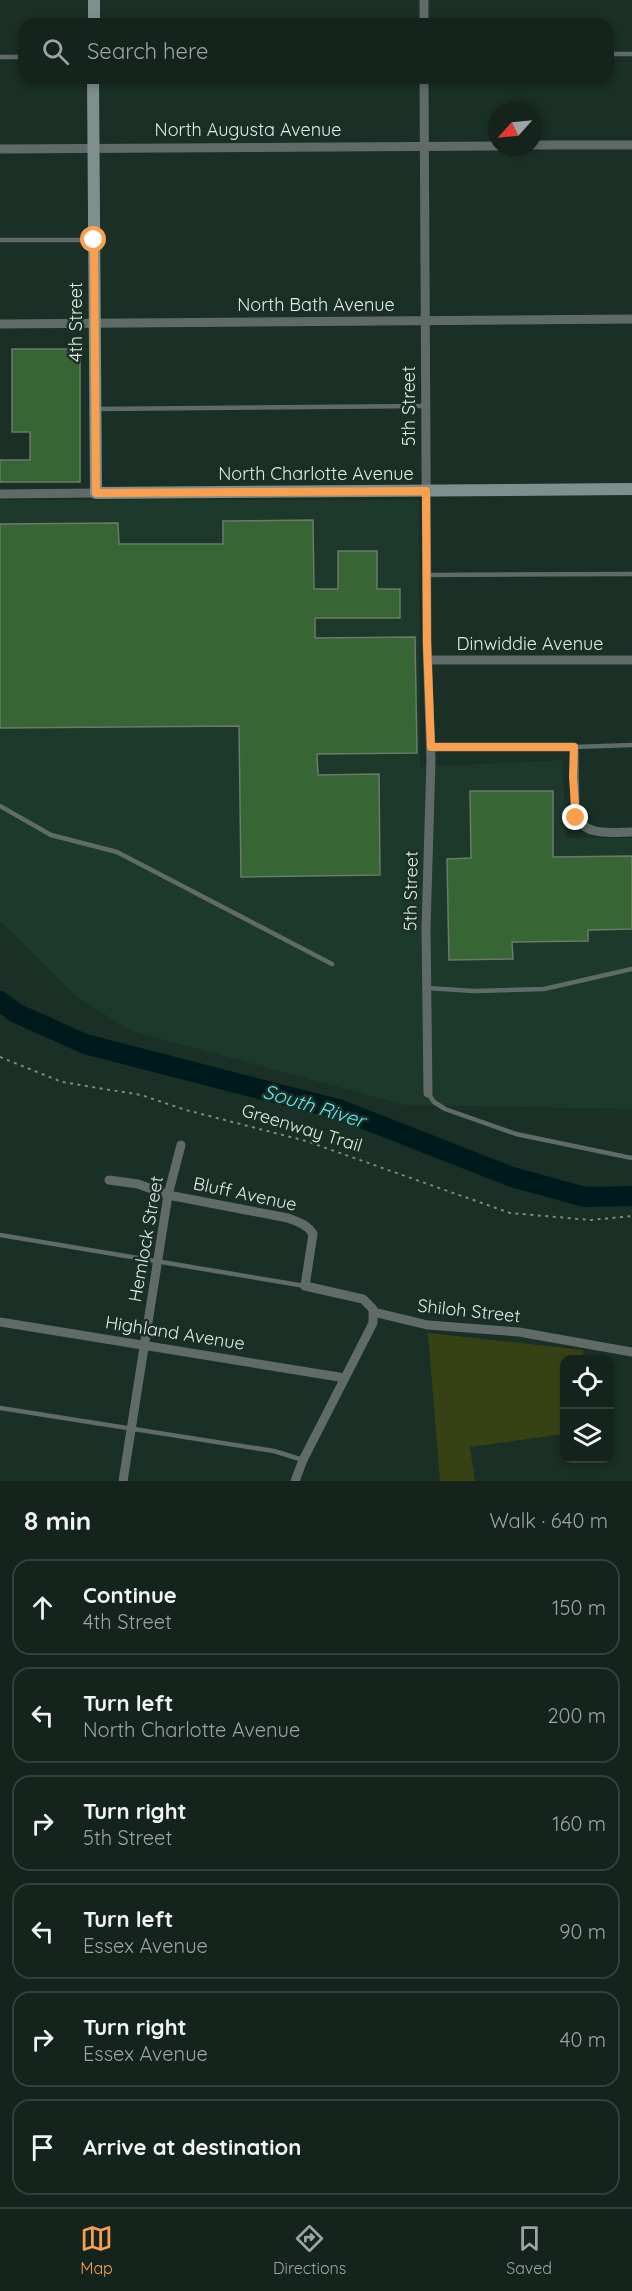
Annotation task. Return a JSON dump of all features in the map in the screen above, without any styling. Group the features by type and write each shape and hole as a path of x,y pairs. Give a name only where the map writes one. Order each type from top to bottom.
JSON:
{"street":[{"path":"94,0 94,18"},
{"path":"424,0 424,18"},
{"name":"4th Street","path":"93,84 96,493"},
{"name":"5th Street","path":"424,84 426,491 431,747 426,929 428,1093"},
{"path":"542,146 632,145"},
{"name":"North Augusta Avenue","path":"0,149 488,146"},
{"name":"North Bath Avenue","path":"0,324 632,319"},
{"name":"North Charlotte Avenue","path":"0,494 632,489"},
{"name":"Dinwiddie Avenue","path":"428,660 632,660"},
{"path":"431,747 574,747 575,812 578,820 589,830 632,832"},
{"name":"Hemlock Street","path":"123,1481 168,1195 181,1145"},
{"name":"Bluff Avenue","path":"109,1180 138,1184 168,1195 288,1218 307,1227 313,1234 305,1286"},
{"path":"295,1481 303,1460 373,1323 374,1312 369,1303 363,1299 305,1286"},
{"name":"Shiloh Street","path":"374,1312 428,1324 519,1332 632,1352"},
{"name":"Highland Avenue","path":"0,1322 345,1378"}],"lane":[{"path":"614,54 632,54"},
{"path":"0,57 18,57"},
{"path":"0,240 94,240"},
{"path":"94,409 426,406"},
{"path":"428,575 632,574"},
{"path":"574,747 632,745"},
{"path":"0,806 51,835 117,852 332,964"},
{"path":"427,988 474,991 544,989 632,969"},
{"path":"428,1093 434,1102 445,1109 507,1131 632,1158"},
{"path":"0,1235 305,1286"},
{"path":"0,1408 274,1451 303,1460"}],"path":[{"name":"Greenway Trail","path":"0,1057 62,1082 141,1095 186,1110 306,1141 510,1214 591,1220 632,1216"}],"shaded area":[{"path":"0,500 419,500 420,767 562,760 567,838 632,838 632,1109 405,1105 131,1031 77,997 0,921"}],"green space":[{"path":"428,1333 583,1350 584,1355 560,1355 560,1435 470,1447 475,1481 440,1481"}],"building":[{"path":"12,349 80,349 80,482 0,482 0,460 30,460 30,432 12,432"},
{"path":"313,520 314,589 338,589 338,551 377,551 377,589 400,589 400,618 315,618 315,638 415,637 417,753 317,754 318,775 379,774 380,875 241,877 239,726 0,728 0,524 118,523 119,544 223,544 223,521"},
{"path":"470,791 553,791 553,857 632,856 632,929 588,930 588,941 512,942 513,959 449,960 447,859 471,858"}],"waterway":[{"name":"South River","path":"0,1001 16,1013 85,1044 341,1110 512,1177 585,1197 632,1196"}],"route":[{"path":"94,240 96,493 426,491 427,643 431,747 574,747 573,777 576,818"}]}
